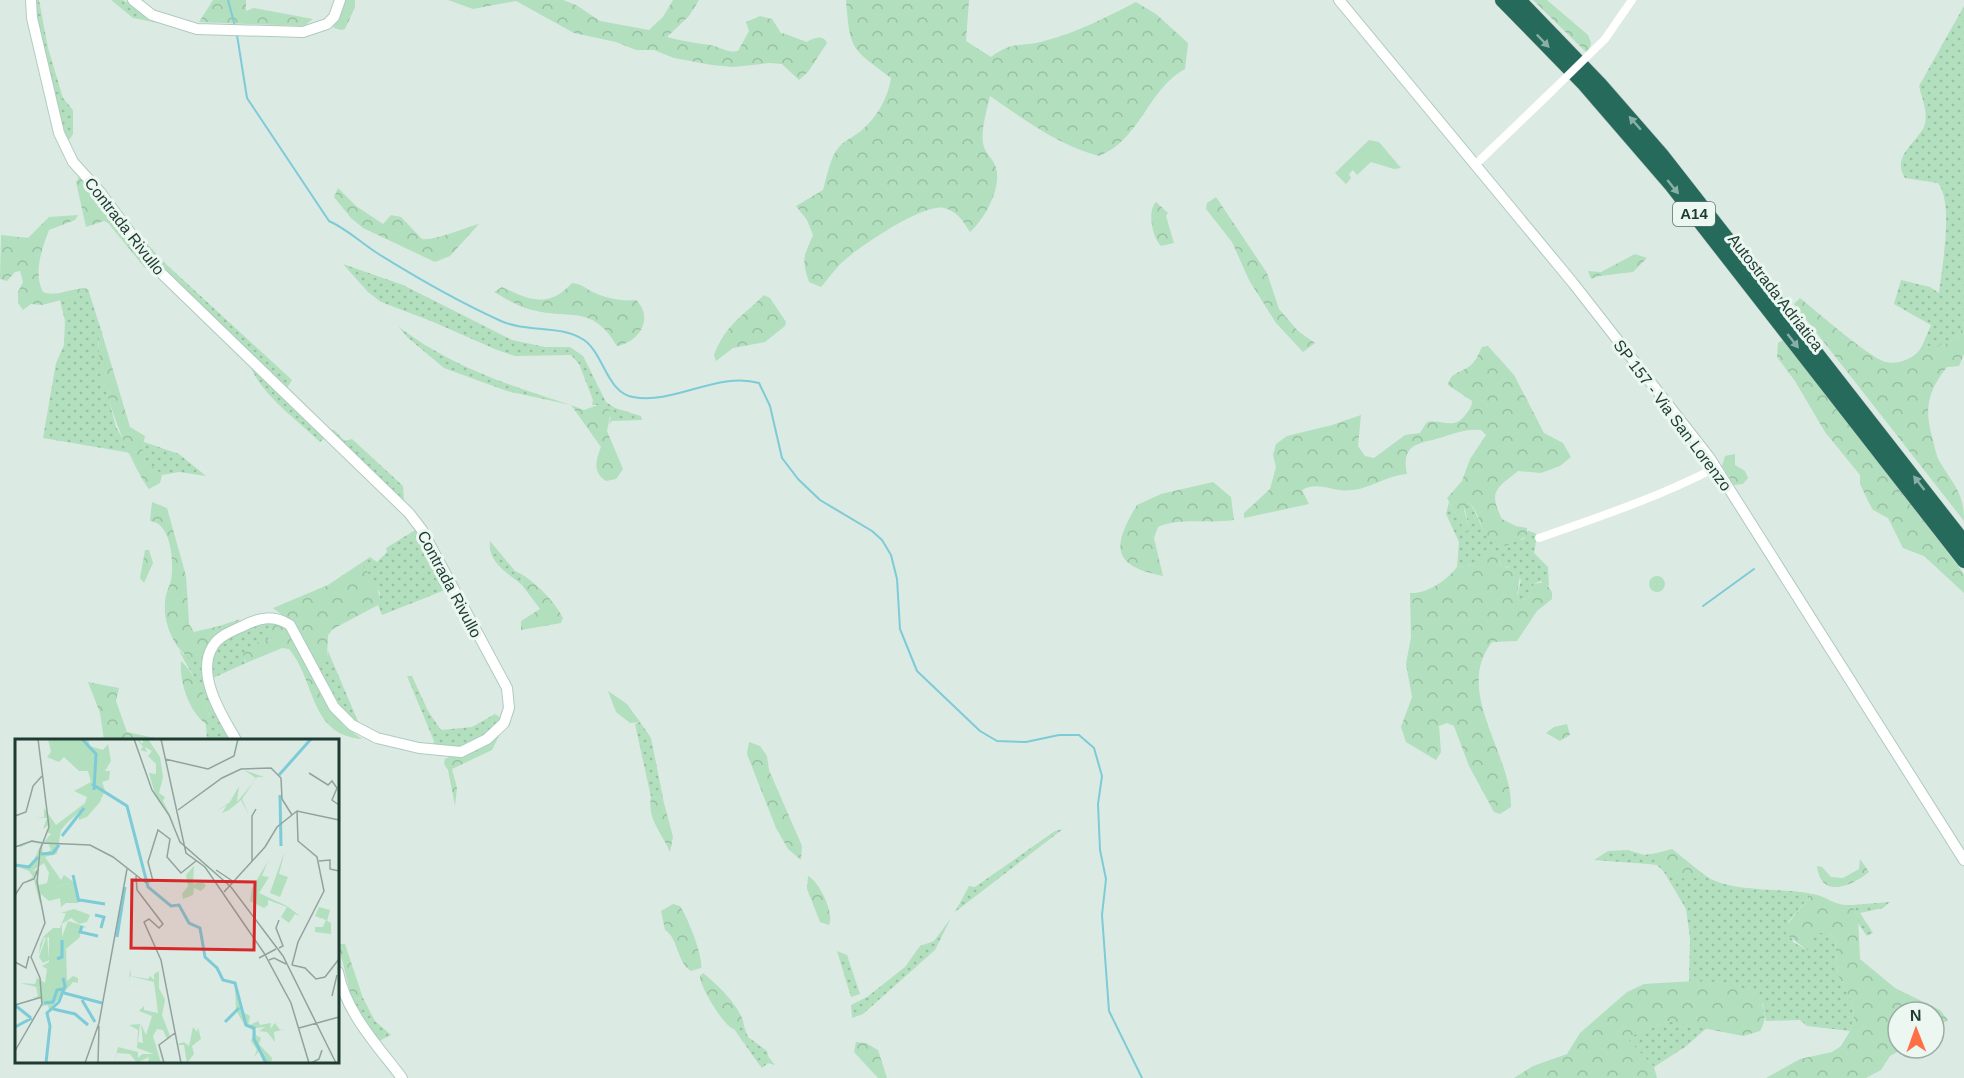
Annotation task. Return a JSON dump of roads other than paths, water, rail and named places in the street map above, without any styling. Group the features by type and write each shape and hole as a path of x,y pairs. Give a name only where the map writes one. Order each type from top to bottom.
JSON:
{"highway":[{"name":"Autostrada Adriatica","path":"1502,0 1583,82 1659,169 1964,561"},
{"name":"Autostrada Adriatica","path":"1519,0 1569,50 1662,155 1964,542"}],"street":[{"name":"Contrada Rivullo","path":"31,0 32,18 59,133 73,162 100,192 157,269 409,513 422,530 507,688 508,708 504,723 487,739 461,752 419,748 377,738 352,725 334,707 290,625 279,618 266,618 250,622 223,636 213,645 207,658 210,687 235,739"},
{"path":"133,0 152,15 197,29 303,32 318,27 334,17 340,0"},
{"name":"SP 157 - Via San Lorenzo","path":"1340,0 1395,71 1476,164 1585,298 1715,468 1964,860"},
{"path":"1476,164 1605,39 1631,0"},
{"path":"1539,538 1683,485 1715,468"},
{"path":"339,977 341,988 359,1020 402,1078"}],"waterway":[{"path":"228,0 235,26"},
{"path":"237,35 247,98 329,221 423,280 501,321 522,327 564,332 584,340 591,346 611,381 624,394 649,398 728,381 743,380 759,383 770,406 782,458 798,479 820,500 872,531 882,540 891,555 897,579 900,629 917,671 980,731 997,741 1026,742 1059,735 1079,735 1094,748 1102,776 1098,804 1100,850 1106,879 1102,915 1109,1011 1142,1078"},
{"path":"1703,606 1754,569"}]}
